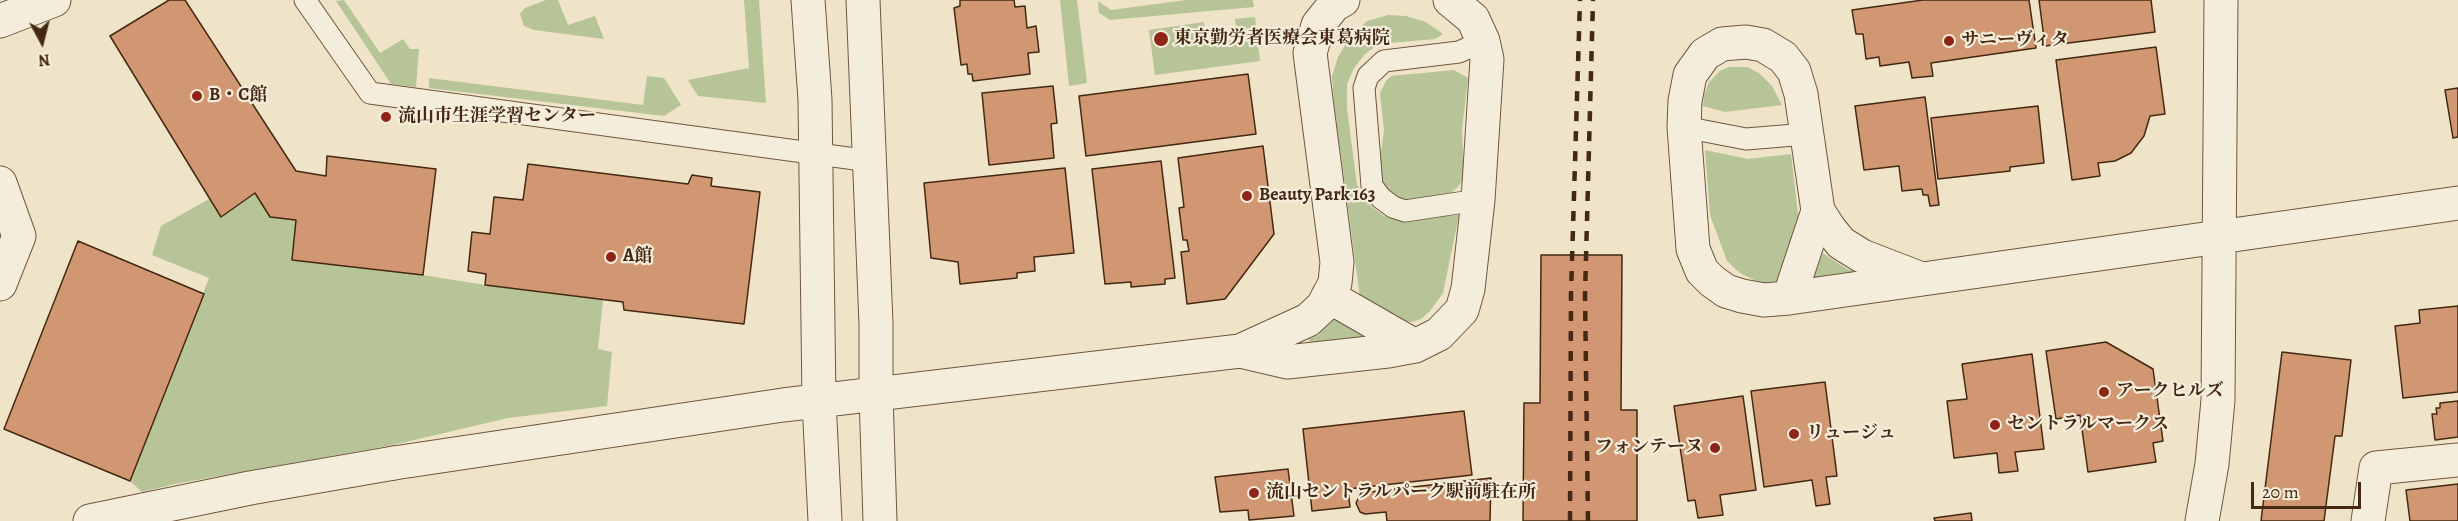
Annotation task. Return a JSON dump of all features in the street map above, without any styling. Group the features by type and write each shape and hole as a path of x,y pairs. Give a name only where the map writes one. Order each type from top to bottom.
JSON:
{"street":[{"path":"0,21 54,0"},
{"path":"808,0 815,100 819,401 825,521"},
{"path":"863,0 876,324 880,521"},
{"path":"90,521 250,488 394,463 819,401 1240,351 1308,320 1323,306 1335,283 1337,262 1310,53 1318,25 1334,5 1343,0"},
{"path":"1240,351 1287,362 1388,351 1414,346 1438,334 1462,310 1468,289 1478,200 1487,59 1484,41 1473,19 1450,0"},
{"path":"2202,521 2212,464 2218,400 2221,0"},
{"path":"1918,278 1862,256 1841,243 1828,228 1818,211 1801,94 1794,71 1782,57 1762,45 1746,42 1722,44 1705,54 1690,75 1685,101 1684,127 1693,249 1702,271 1726,291 1764,300 2458,203"},
{"path":"0,183 20,236 0,285"},
{"path":"1789,298 1818,211"},
{"path":"1328,296 1414,346"},
{"path":"2368,521 2376,468 2458,460"}],"lane":[{"path":"305,0 370,93 870,161"},
{"path":"1478,200 1406,211 1393,207 1381,198 1372,186 1364,88 1368,76 1384,61 1459,52 1484,41"},
{"path":"1684,127 1746,139 1807,134"}],"green space":[{"path":"344,0 380,53 403,39 410,49 419,49 416,87 391,84 336,1"},
{"path":"546,0 558,0 568,25 595,16 604,39 534,30 524,26 520,14 525,8"},
{"path":"744,0 759,0 766,103 698,96 688,80 749,68"},
{"path":"1060,0 1077,0 1087,83 1069,86"},
{"path":"1186,0 1253,0 1254,7 1110,20 1099,13 1098,1 1111,10"},
{"path":"1388,15 1406,16 1426,22 1443,34 1435,39 1379,44 1365,54 1354,68 1347,84 1347,108 1357,185 1371,206 1384,216 1399,220 1459,215 1443,293 1430,311 1421,319 1412,322 1398,321 1360,298 1334,103 1332,76 1338,57 1351,36 1367,21"},
{"path":"1255,17 1260,61 1155,75 1149,30 1204,22 1207,43 1237,40 1235,19"},
{"path":"1729,67 1747,67 1759,73 1772,86 1782,105 1725,112 1703,106 1709,82 1720,71"},
{"path":"1454,70 1468,78 1462,130 1464,178 1458,187 1447,196 1410,201 1398,199 1382,183 1379,166 1384,131 1380,93 1391,76"},
{"path":"647,76 664,78 681,105 664,116 429,88 429,78 643,105"},
{"path":"1705,150 1748,159 1791,154 1799,223 1778,283 1760,283 1740,273 1727,261 1710,215"},
{"path":"255,193 270,217 296,220 292,260 423,275 603,300 598,349 612,352 607,406 508,418 393,445 142,492 130,481 209,278 152,255 161,226 209,199 221,217"},
{"path":"1821,252 1847,269 1863,274 1810,282"},
{"path":"1338,314 1369,338 1311,345 1309,339 1318,335"}],"building":[{"name":"B・C館","path":"169,0 185,0 296,171 326,176 327,156 436,169 423,275 292,260 296,220 270,217 255,193 221,217 110,36"},
{"path":"960,0 1014,0 1015,7 1025,6 1027,28 1036,26 1039,52 1028,53 1030,74 973,81 972,74 968,74 967,64 961,65 954,8 960,6"},
{"name":"サニーヴィタ","path":"1923,0 2029,0 2036,48 1931,63 1933,76 1912,78 1909,62 1880,66 1879,57 1866,59 1863,34 1856,34 1852,10"},
{"path":"2039,0 2151,0 2155,32 2045,46"},
{"path":"2156,47 2165,114 2150,116 2144,136 2131,153 2115,161 2098,163 2100,176 2072,180 2056,60"},
{"path":"1248,74 1256,134 1086,156 1079,96"},
{"path":"1053,86 1057,123 1051,124 1054,158 989,165 982,93"},
{"path":"2458,88 2458,137 2453,138 2445,90"},
{"path":"1925,97 1939,205 1930,206 1928,195 1923,195 1922,189 1902,191 1899,166 1864,170 1855,106"},
{"path":"2038,106 2044,163 2010,167 2010,171 1938,179 1931,118"},
{"path":"1263,146 1274,234 1225,299 1187,304 1181,252 1189,251 1187,240 1183,240 1179,208 1184,207 1178,158"},
{"path":"1161,161 1175,278 1165,279 1165,284 1131,287 1131,282 1105,284 1092,169"},
{"name":"A館","path":"528,164 688,184 692,175 712,178 711,186 760,192 744,324 624,310 623,302 485,285 486,274 468,271 472,232 490,234 494,197 523,200"},
{"path":"1065,168 1074,253 1034,257 1035,271 1017,273 1017,278 960,284 958,262 931,258 924,183"},
{"path":"78,241 204,294 130,481 4,429"},
{"path":"1541,255 1622,255 1621,410 1637,410 1637,521 1523,521 1524,403 1540,403"},
{"path":"2458,306 2458,392 2403,398 2395,326 2420,323 2419,310"},
{"name":"アークヒルズ","path":"2106,342 2153,369 2163,441 2153,443 2156,462 2088,472 2080,415 2056,419 2046,351"},
{"path":"2282,352 2351,360 2342,436 2335,436 2324,521 2261,521"},
{"name":"セントラルマークス","path":"2032,354 2044,449 2015,452 2018,471 1999,473 1997,453 1954,458 1947,401 1967,399 1962,364"},
{"name":"リュージュ","path":"1825,382 1837,476 1826,477 1830,504 1816,506 1812,480 1764,487 1751,391"},
{"name":"フォンテーヌ","path":"1743,396 1756,490 1720,495 1723,515 1698,518 1695,500 1688,501 1674,406"},
{"path":"2458,401 2458,437 2435,440 2432,414 2437,414 2436,408 2440,408 2440,403"},
{"path":"1464,411 1472,475 1348,489 1350,507 1312,511 1303,429"},
{"name":"流山セントラルパーク駅前駐在所","path":"1288,469 1294,516 1249,520 1248,510 1220,512 1215,477"},
{"path":"1491,478 1490,521 1387,521 1386,512 1365,514 1360,512 1356,503 1361,493"},
{"path":"2458,484 2458,521 2410,521 2406,490"},
{"path":"1971,513 1972,521 1935,521 1934,518"}],"railway":[{"path":"1570,521 1571,293 1580,0"},
{"path":"1588,521 1585,295 1593,0"}],"place":[{"name":"東京勤労者医療会東葛病院","path":"1161,39"},
{"name":"サニーヴィタ","path":"1949,41"},
{"name":"B・C館","path":"197,96"},
{"name":"流山市生涯学習センター","path":"386,117"},
{"name":"Beauty Park 163","path":"1247,196"},
{"name":"A館","path":"611,257"},
{"name":"アークヒルズ","path":"2104,392"},
{"name":"セントラルマークス","path":"1995,425"},
{"name":"リュージュ","path":"1794,434"},
{"name":"フォンテーヌ","path":"1715,448"},
{"name":"流山セントラルパーク駅前駐在所","path":"1254,493"}]}
